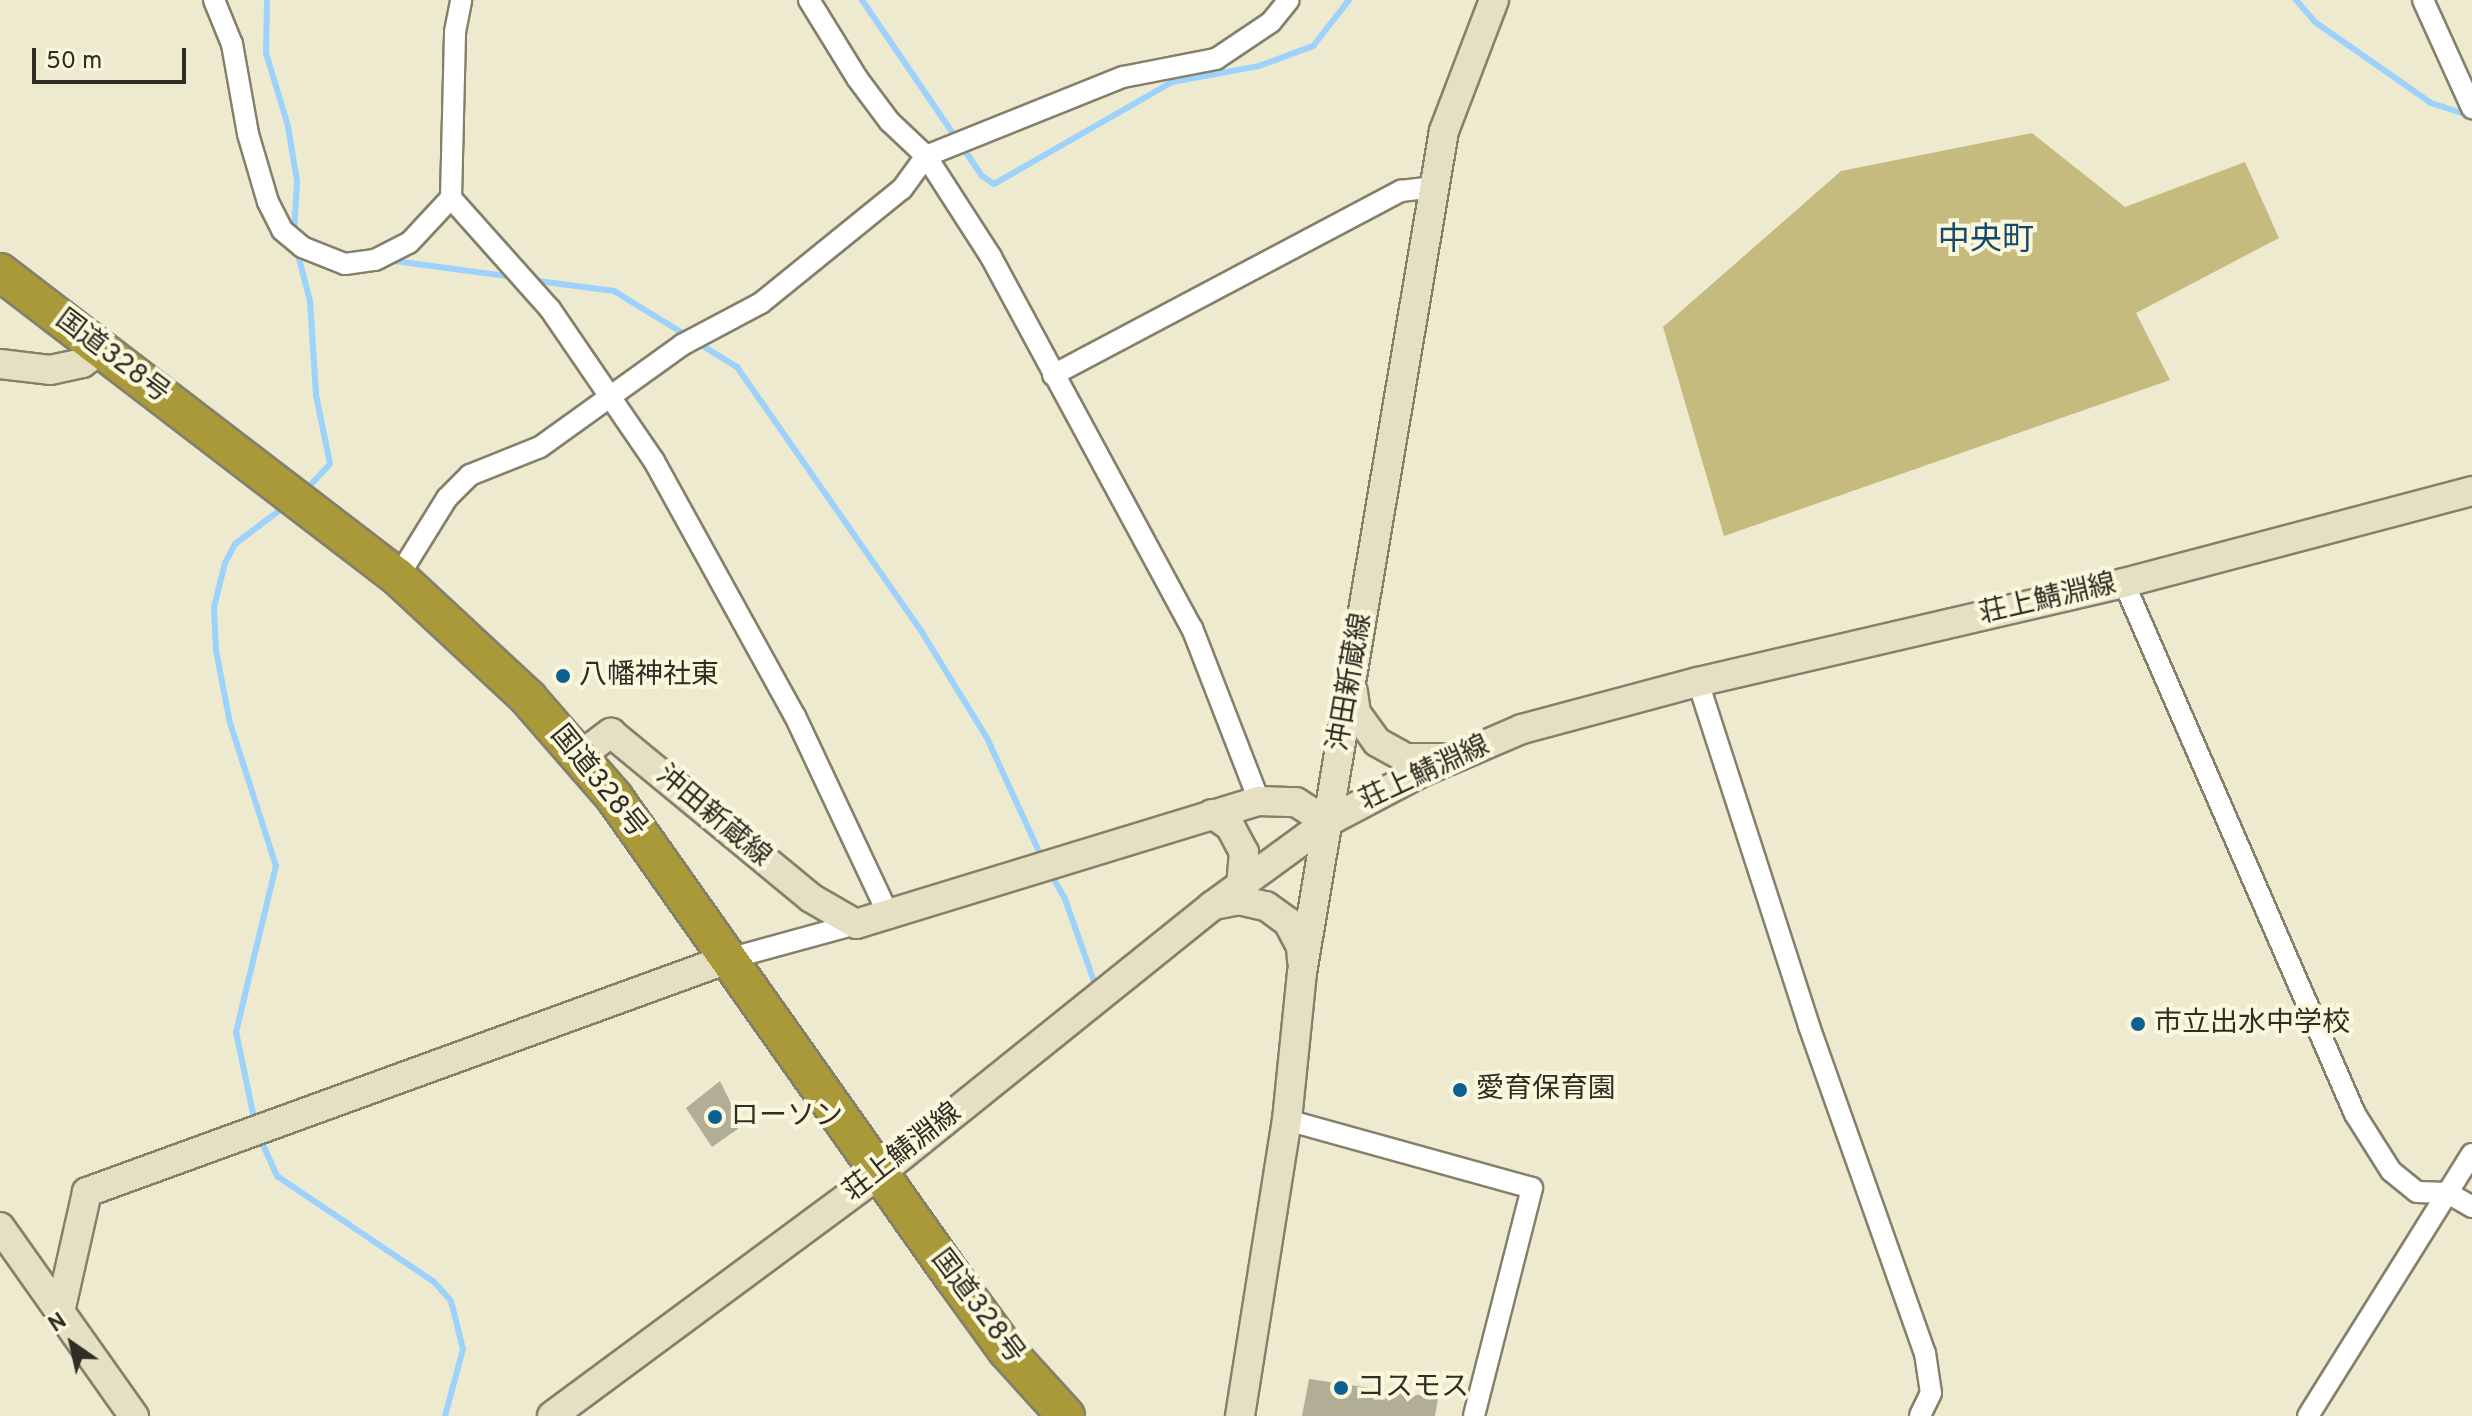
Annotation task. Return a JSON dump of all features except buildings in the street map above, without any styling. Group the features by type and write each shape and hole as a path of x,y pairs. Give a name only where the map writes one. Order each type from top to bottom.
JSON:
{"highway":[{"name":"国道328号","path":"0,272 398,577 528,698 580,756 1007,1351 1066,1416"}],"main road":[{"name":"沖田新蔵線","path":"1302,973 1434,187 1456,92 1494,0"},
{"path":"0,364 50,370 82,363 102,349"},
{"name":"荘上鯖淵線","path":"552,1416 880,1173 1212,906 1327,822 1454,758 1522,729 1698,682 2124,583 2472,491"},
{"path":"1351,679 1356,713 1377,742 1406,758 1454,758"},
{"name":"沖田新蔵線","path":"580,756 611,733 811,898 856,924"},
{"path":"856,924 890,918 1259,801 1296,802 1327,822"},
{"path":"1212,814 1230,826 1244,852 1241,885"},
{"path":"1212,906 1239,900 1266,906 1288,922 1301,946 1302,973 1287,1120 1240,1416"},
{"path":"60,1312 87,1192 728,959"},
{"path":"0,1227 134,1416"}],"street":[{"path":"214,0 232,44 248,134 268,202 282,230 302,247 345,264 375,260 409,243 451,198 455,32 461,0"},
{"path":"809,0 873,100 926,156 991,257 1192,628 1259,801"},
{"path":"398,577 447,498 470,475 540,447 682,345 790,283 902,189 926,156 1123,77 1216,59 1271,22 1289,0"},
{"path":"2423,0 2471,104"},
{"path":"1053,375 1401,191 1434,187"},
{"path":"451,198 550,309 654,461 795,716 890,918"},
{"path":"2124,583 2355,1114 2391,1171 2417,1192 2448,1193 2472,1207"},
{"path":"1698,682 1809,1026 1925,1353 1931,1393 1920,1416"},
{"path":"728,959 856,924"},
{"path":"1287,1120 1532,1188 1474,1416"},
{"path":"2308,1416 2472,1154"}],"shaded area":[{"path":"2032,133 2125,207 2245,162 2279,238 2136,313 2170,380 1724,536 1663,327 1841,171"}],"waterway":[{"path":"267,0 266,53 288,126 297,181 294,232"},
{"path":"862,0 982,176 994,184 1172,82 1259,66 1313,46 1349,0"},
{"path":"2296,0 2315,22 2431,103 2469,115"},
{"path":"297,251 310,301 316,395 330,464 306,490"},
{"path":"387,260 515,277"},
{"path":"530,280 614,291 689,337"},
{"path":"698,343 737,367 923,634 987,738 1042,858"},
{"path":"255,1123 236,1032 276,866 230,723 216,650 214,607 225,563 235,544 284,507"},
{"path":"1049,871 1065,899 1097,990"},
{"path":"260,1138 277,1176 434,1282 451,1301 463,1349 445,1416"}],"place":[{"name":"八幡神社東","path":"563,676"},
{"name":"市立出水中学校","path":"2138,1024"},
{"name":"愛育保育園","path":"1460,1090"},
{"name":"ローソン","path":"715,1117"},
{"name":"コスモス","path":"1341,1388"}],"district":[{"name":"中央町","path":"1986,241"}]}
